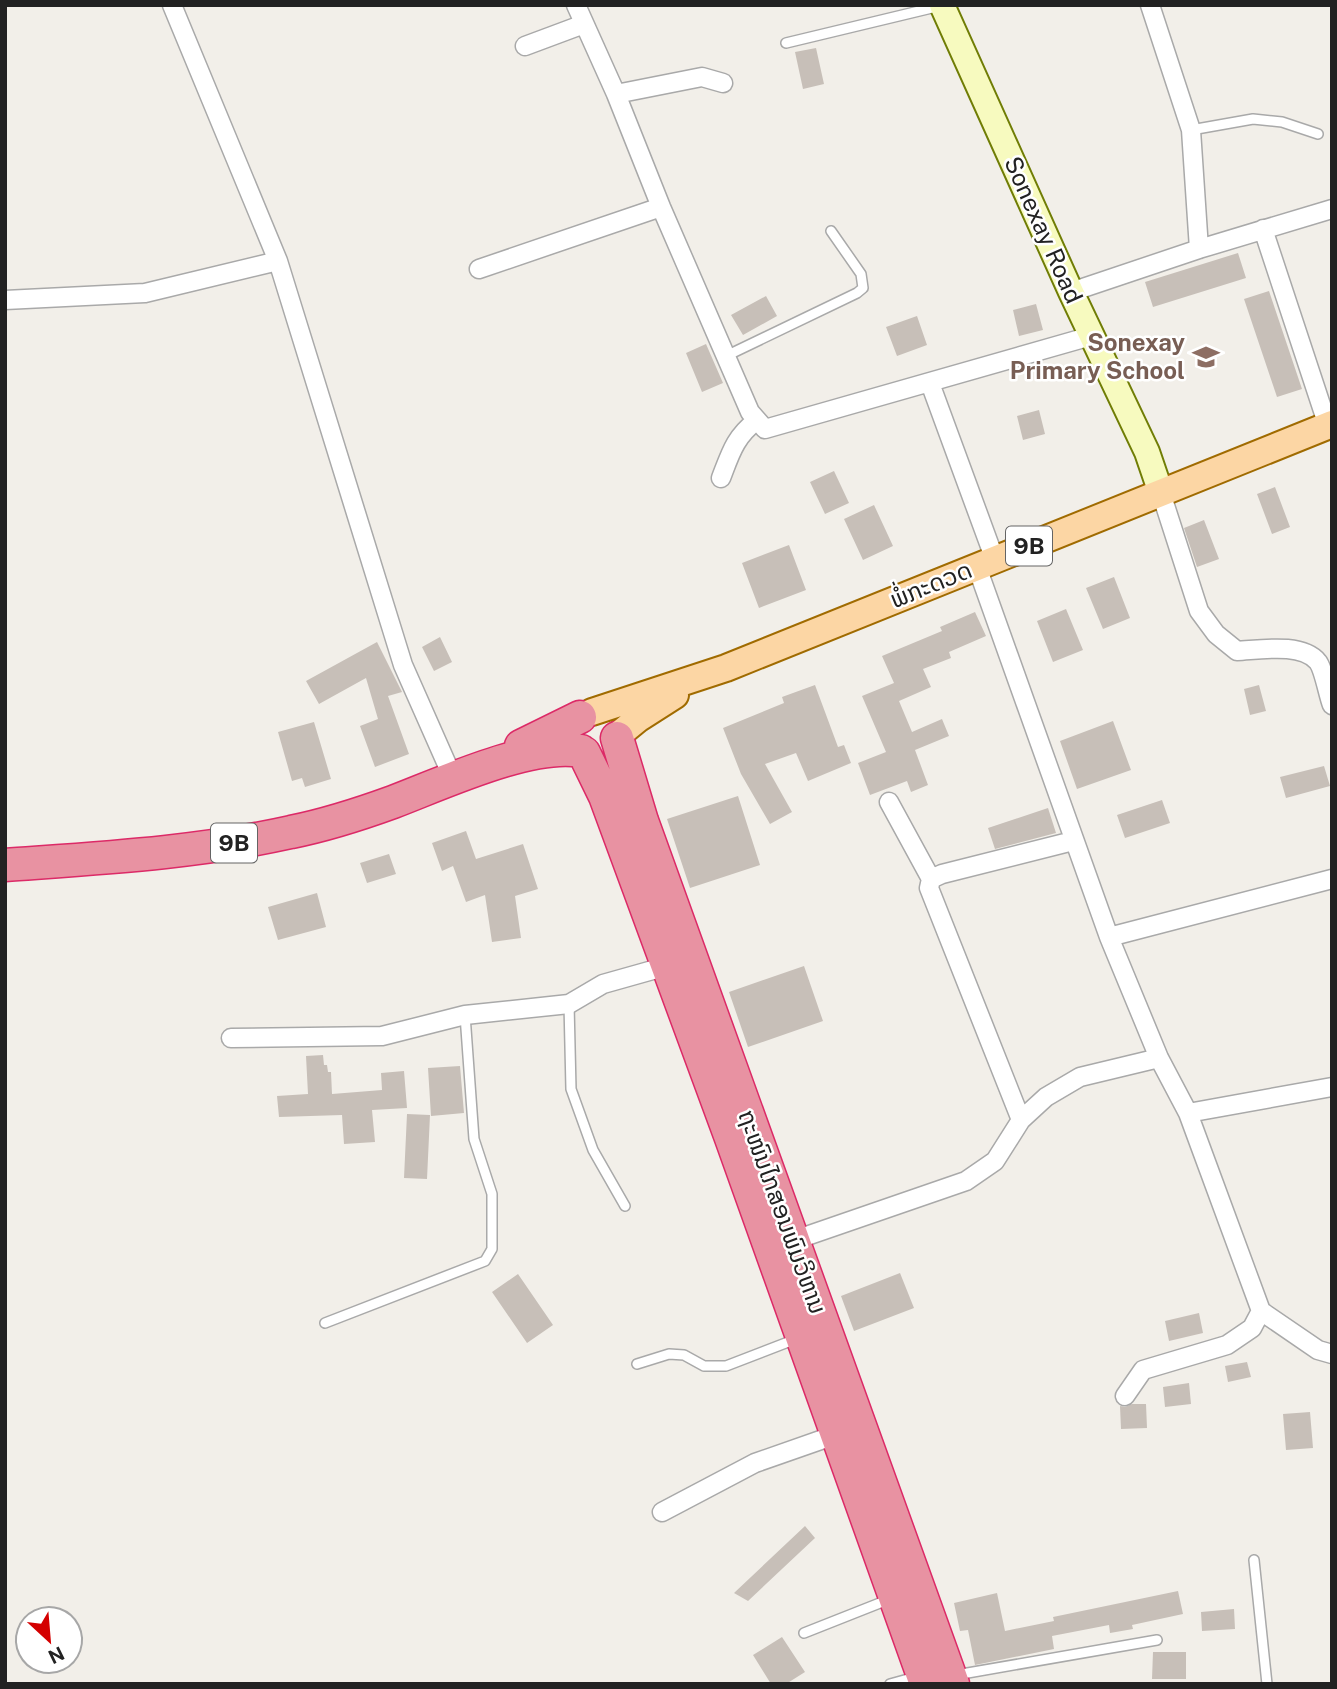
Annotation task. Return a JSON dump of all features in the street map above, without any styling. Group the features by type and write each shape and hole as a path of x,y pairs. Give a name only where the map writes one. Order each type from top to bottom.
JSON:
{"highway":[{"name":"9B","path":"453,778 586,714"},
{"path":"586,714 606,714 617,730 617,737 615,745 604,754 590,755 583,752 574,741 573,728 586,714"},
{"name":"ຖະໜົນໄກສອນພົມວິຫານ","path":"617,737 742,1134 801,1337 894,1597 938,1680"},
{"name":"9B","path":"5,864 172,853 291,832 339,820 453,778 541,751 565,748 583,752"},
{"name":"ຖະໜົນໄກສອນພົມວິຫານ","path":"583,752 605,796 667,966 792,1241 938,1680"}],"main road":[{"name":"ພໍ່ກະດວດ","path":"726,668 1330,425"},
{"name":"9B","path":"586,714 726,668"},
{"name":"9B","path":"617,737 665,701 726,668"}],"street":[{"path":"172,5 278,261 403,665 453,778"},
{"path":"576,5 750,412 765,429 1091,336"},
{"name":"Sonexay Road","path":"942,5 1070,292 1147,452 1161,493"},
{"path":"1150,5 1191,130 1199,248"},
{"path":"525,46 584,24"},
{"path":"616,94 702,77 723,83"},
{"path":"480,269 661,207"},
{"path":"1070,292 1199,248 1332,209"},
{"path":"1264,229 1330,425"},
{"path":"5,300 145,293 278,261"},
{"path":"930,383 1073,841 1159,1058 1188,1113 1261,1311 1318,1350 1332,1354"},
{"path":"720,478 734,445 743,431 757,420"},
{"path":"1161,493 1199,611 1216,634 1237,651 1285,648 1303,653 1318,662 1332,705"},
{"path":"889,802 931,879 929,888 1021,1120"},
{"path":"931,879 1073,841"},
{"path":"1109,937 1332,879"},
{"path":"231,1038 382,1036 465,1015 569,1004 603,984 667,966"},
{"path":"792,1241 966,1181 995,1161 1021,1120 1046,1097 1080,1077 1159,1058"},
{"path":"1188,1113 1332,1087"},
{"path":"1125,1396 1143,1370 1227,1345 1252,1328 1261,1311"},
{"path":"662,1512 755,1463 835,1435"}],"lane":[{"path":"786,43 942,5"},
{"path":"1191,130 1253,119 1282,122 1318,134"},
{"path":"726,356 863,288 860,274 831,231"},
{"path":"569,1004 571,1089 593,1150 625,1206"},
{"path":"326,1322 485,1261 492,1249 492,1195 474,1139 465,1015"},
{"path":"637,1364 669,1354 684,1354 704,1366 726,1366 801,1337"},
{"path":"1254,1560 1266,1684"},
{"path":"804,1633 894,1597"},
{"path":"890,1684 938,1680 1157,1640"}],"building":[{"path":"816,48 824,84 803,89 795,52"},
{"path":"1238,253 1246,278 1153,307 1145,282"},
{"path":"1269,291 1302,389 1277,397 1244,299"},
{"path":"766,296 777,316 743,335 731,315"},
{"path":"1036,304 1043,330 1019,336 1013,310"},
{"path":"917,316 927,345 897,356 886,327"},
{"path":"706,344 723,383 702,392 686,353"},
{"path":"1039,410 1045,434 1023,440 1017,416"},
{"path":"834,471 849,503 825,514 810,482"},
{"path":"1275,487 1290,527 1272,534 1257,494"},
{"path":"874,505 893,546 863,560 844,519"},
{"path":"1204,520 1219,559 1197,567 1184,528"},
{"path":"789,545 806,590 759,608 742,563"},
{"path":"1114,577 1130,618 1103,629 1086,588"},
{"path":"1066,609 1083,650 1053,662 1037,621"},
{"path":"975,612 986,636 949,652 951,658 923,669 931,687 899,701 912,732 942,719 949,736 915,750 928,785 911,792 907,781 870,795 858,763 886,752 862,696 894,683 882,656 942,631 940,627"},
{"path":"440,637 452,662 434,671 422,647"},
{"path":"377,642 402,692 388,696 409,754 375,767 360,726 378,719 366,678 319,704 306,681"},
{"path":"815,685 838,747 844,745 851,763 808,781 796,753 765,764 792,812 770,824 741,774 723,728 784,703 782,697"},
{"path":"1259,685 1266,711 1250,715 1244,689"},
{"path":"1113,721 1131,770 1077,789 1060,741"},
{"path":"314,722 331,779 305,787 302,778 292,781 278,732"},
{"path":"1324,766 1330,786 1286,798 1280,777"},
{"path":"738,796 760,865 690,888 667,819"},
{"path":"1162,800 1170,823 1125,838 1117,815"},
{"path":"1048,808 1056,833 995,849 988,828"},
{"path":"466,831 476,859 523,844 538,889 515,896 521,938 492,942 485,895 466,902 453,866 442,871 432,843"},
{"path":"389,854 396,874 367,883 360,863"},
{"path":"317,893 326,927 278,940 268,907"},
{"path":"804,966 823,1021 748,1047 729,992"},
{"path":"323,1055 324,1065 327,1065 328,1072 331,1072 332,1094 382,1090 381,1073 404,1071 407,1108 372,1110 375,1142 344,1144 342,1115 279,1117 277,1096 308,1094 306,1056"},
{"path":"460,1066 464,1113 431,1116 428,1068"},
{"path":"407,1114 430,1115 427,1179 404,1178"},
{"path":"900,1273 914,1308 854,1331 841,1296"},
{"path":"518,1274 553,1325 527,1343 492,1292"},
{"path":"1199,1313 1203,1333 1169,1341 1165,1321"},
{"path":"1247,1362 1251,1377 1228,1382 1225,1366"},
{"path":"1189,1383 1191,1404 1165,1407 1163,1387"},
{"path":"1146,1404 1147,1428 1121,1429 1120,1406"},
{"path":"1310,1412 1313,1448 1286,1450 1283,1414"},
{"path":"805,1526 815,1538 748,1601 734,1593"},
{"path":"1178,1591 1183,1614 1132,1625 1133,1629 1110,1633 1109,1625 1052,1636 1054,1649 975,1665 968,1630 960,1631 954,1603 997,1593 1005,1631 1054,1621 1053,1617"},
{"path":"1234,1609 1235,1629 1202,1631 1201,1612"},
{"path":"782,1637 805,1672 786,1684 771,1684 753,1655"},
{"path":"1153,1652 1186,1652 1186,1679 1152,1679"}],"place":[{"name":"Sonexay Primary School","path":"1206,357"}]}
